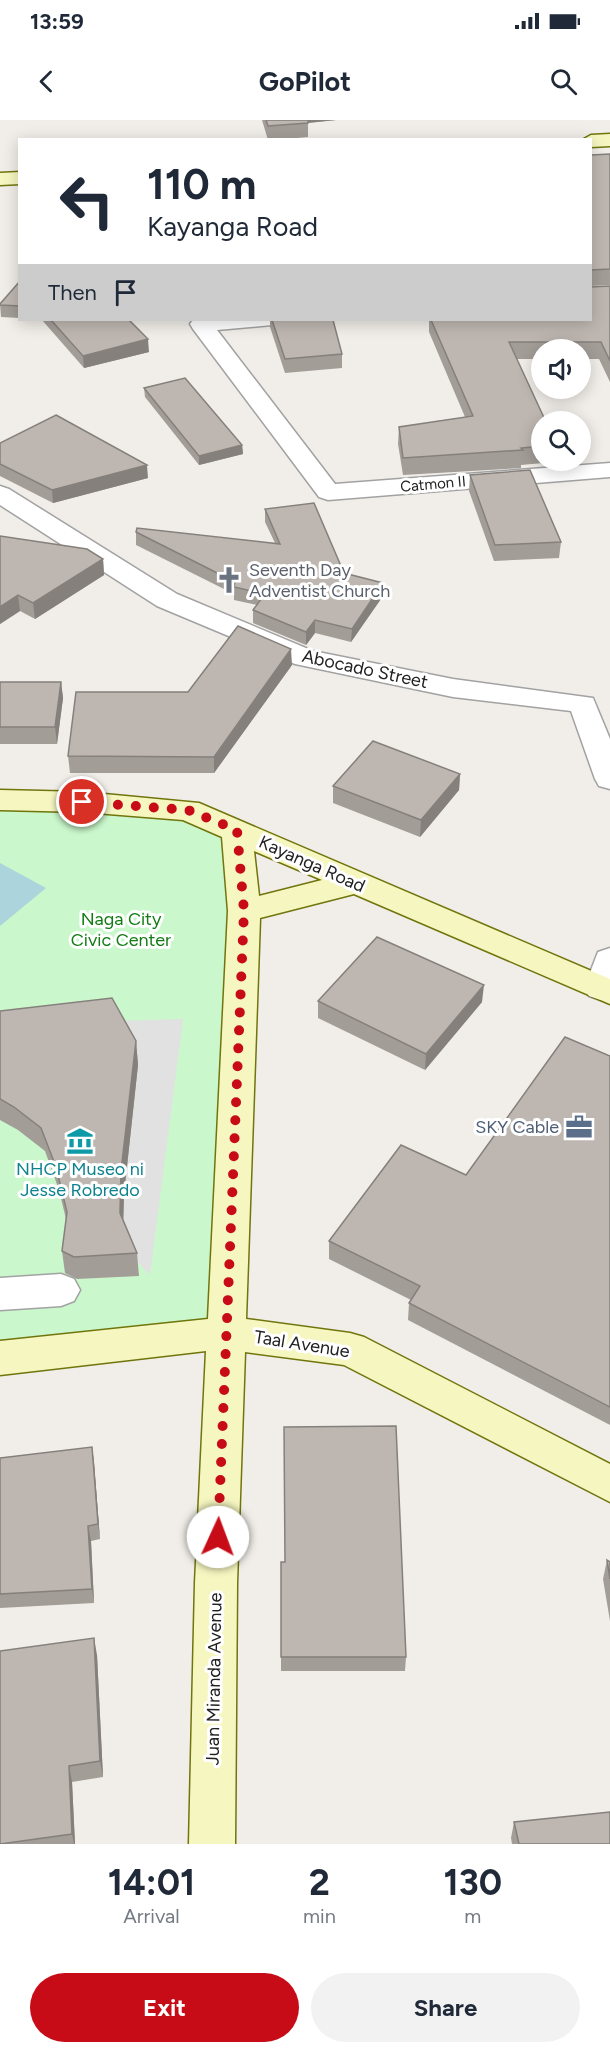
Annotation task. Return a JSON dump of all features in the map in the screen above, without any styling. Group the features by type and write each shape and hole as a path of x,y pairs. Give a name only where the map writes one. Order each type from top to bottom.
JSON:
{"street":[{"path":"592,141 610,140"},
{"path":"0,179 18,178"},
{"name":"Catmon II","path":"248,321 201,324 328,492 610,470"},
{"name":"Abocado Street","path":"0,494 167,600 305,658 453,688 583,704 610,779"},
{"name":"Kayanga Road","path":"0,800 82,802 188,810 354,883 607,980"},
{"name":"Juan Miranda Avenue","path":"212,1844 216,1583 244,911 237,830"},
{"path":"244,911 354,883"},
{"path":"0,1294 61,1290"},
{"name":"Taal Avenue","path":"0,1358 226,1333 350,1349 610,1484"}],"green space":[{"name":"Naga City Civic Center","path":"0,803 188,810 237,830 226,1333 0,1358"}],"shaded area":[{"path":"183,1019 150,1275 131,1255 123,1236 124,1194 138,1065 114,1021"}],"water":[{"path":"0,863 46,888 0,926"}],"building":[{"path":"266,120 308,120 308,123 268,126"},
{"path":"610,154 610,269 592,270 592,155"},
{"path":"18,283 18,306 0,304"},
{"path":"610,286 610,361 601,342 591,342 591,339 531,339 531,342 509,342 531,390 531,399 535,399 541,411 531,411 531,447 521,448 523,450 403,458 399,427 473,416 431,321 592,321 592,287"},
{"path":"52,321 130,321 148,339 83,356"},
{"path":"272,321 333,321 342,354 285,359"},
{"path":"185,378 242,445 199,456 144,388"},
{"path":"56,415 147,465 52,490 0,464 0,443"},
{"path":"530,470 561,542 495,545 470,475"},
{"path":"314,503 344,573 383,583 352,629 315,620 306,632 253,610 265,594 234,587 235,582 136,532 137,528 280,544 265,509"},
{"path":"0,536 87,549 103,559 33,603 18,595 0,607"},
{"path":"238,626 291,649 214,757 68,756 76,692 188,692"},
{"path":"0,682 61,682 55,727 0,727"},
{"path":"373,741 460,774 421,820 333,786"},
{"path":"377,937 484,985 426,1054 318,1001"},
{"name":"NHCP Museo ni Jesse Robredo","path":"112,998 136,1041 121,1171 120,1213 137,1253 74,1257 62,1251 67,1212 56,1167 41,1128 0,1099 0,1011"},
{"path":"565,1037 610,1056 610,1407 409,1303 420,1286 329,1241 401,1145 466,1175"},
{"path":"396,1426 406,1657 281,1657 281,1562 285,1562 284,1427"},
{"path":"92,1447 98,1524 88,1526 92,1589 0,1594 0,1458"},
{"path":"607,1560 610,1562 610,1579"},
{"path":"94,1638 100,1761 69,1766 72,1834 0,1844 0,1651"},
{"path":"610,1812 610,1844 519,1844 514,1822"}],"place":[{"name":"Seventh Day Adventist Church","path":"229,580"},
{"name":"SKY Cable","path":"579,1127"},
{"name":"NHCP Museo ni Jesse Robredo","path":"80,1141"}],"route":[{"path":"82,802 188,810 237,830 244,911 218,1537"}]}
